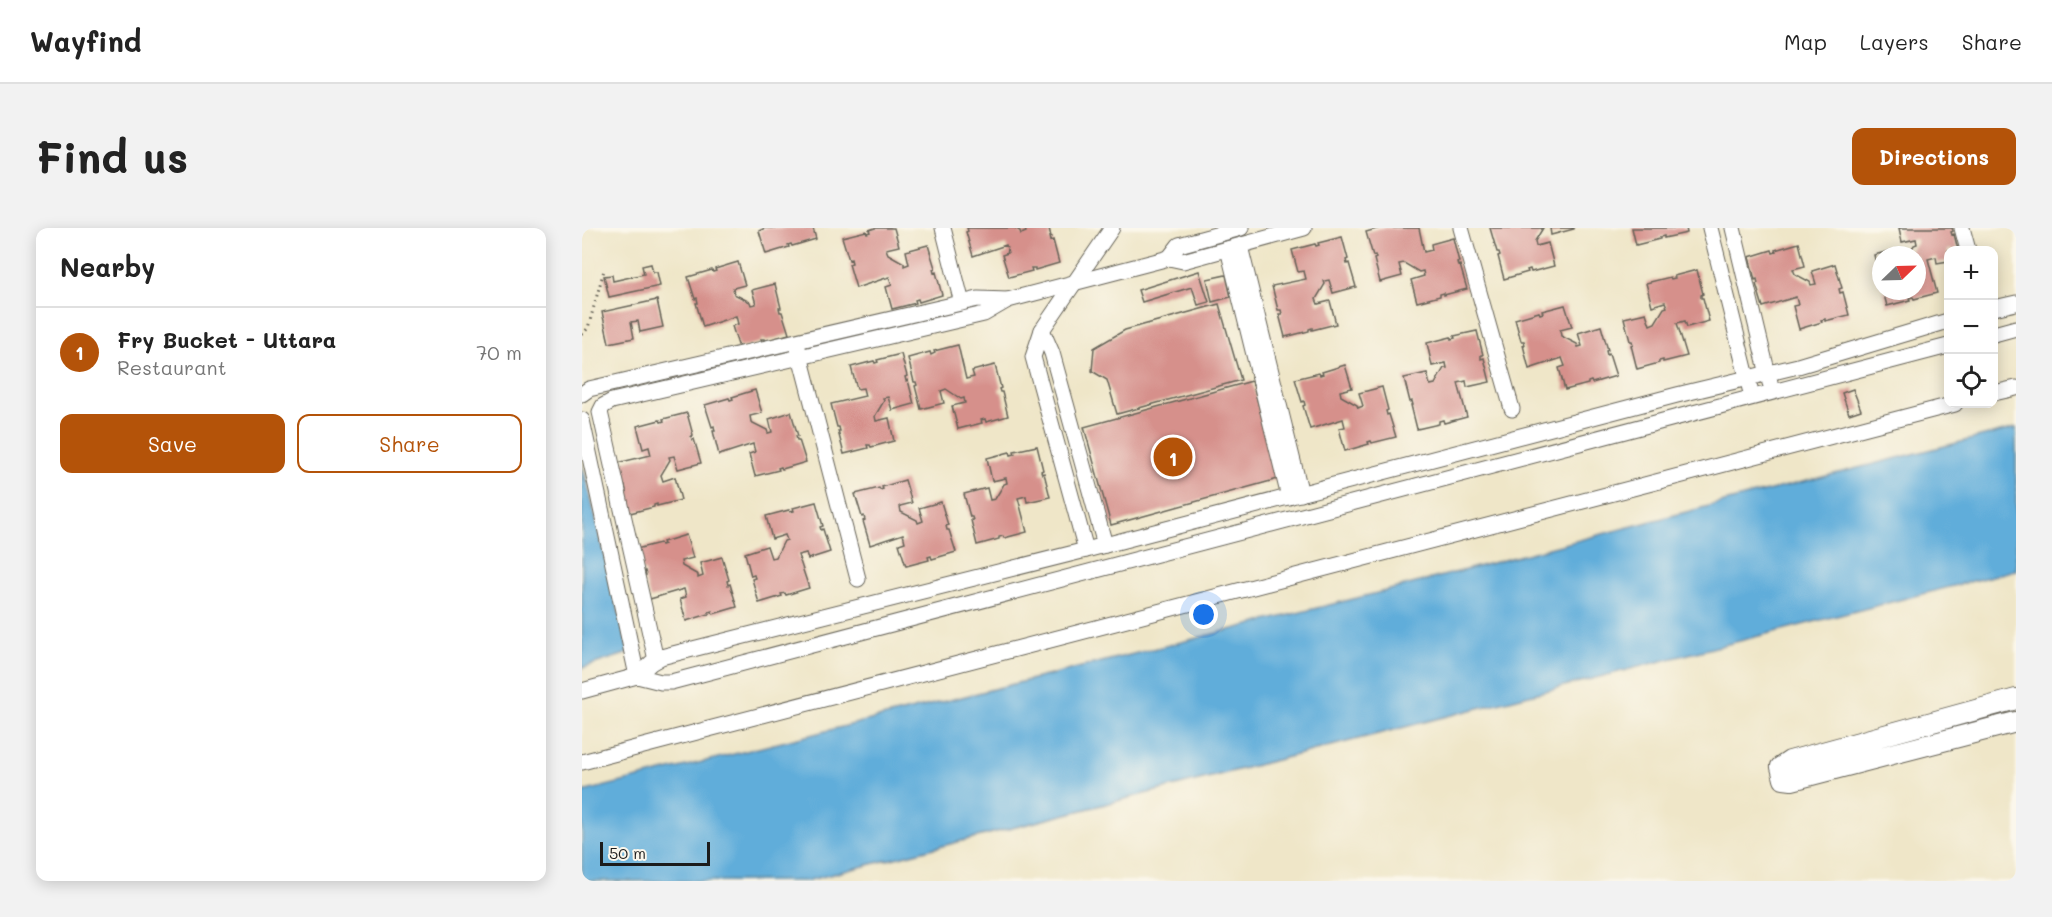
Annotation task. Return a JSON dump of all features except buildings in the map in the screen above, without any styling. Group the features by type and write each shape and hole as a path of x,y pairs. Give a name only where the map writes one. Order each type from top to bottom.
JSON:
{"street":[{"path":"943,228 962,303"},
{"path":"1169,258 1179,245 1241,228"},
{"path":"582,394 590,390 984,314 1008,300 1169,258 1183,261 1304,228"},
{"path":"1461,228 1512,409"},
{"path":"1710,228 1753,398"},
{"path":"1733,228 1773,392"},
{"path":"1962,228 1967,246"},
{"path":"1086,550 1033,357 1042,330 1110,229"},
{"path":"1234,247 1299,518"},
{"path":"656,660 600,412 603,406 612,400 962,303 978,299 1008,300"},
{"path":"1998,307 2016,303"},
{"path":"582,691 637,676 656,660 672,654 1086,550 1677,395 1768,374 1944,322"},
{"path":"1998,333 2016,328"},
{"path":"1042,330 1052,353 1105,545"},
{"path":"637,676 671,682 1944,347"},
{"path":"799,349 858,579"},
{"path":"1998,392 2016,388"},
{"path":"582,762 1944,407"},
{"path":"582,420 637,676"},
{"path":"2016,699 1790,761 1781,767 1784,778 1792,780 2016,722"}],"path":[{"path":"582,335 588,328 604,270"}],"water":[{"path":"2016,428 2016,570 806,881 582,881 582,792 1393,589"},
{"path":"582,463 629,653 582,668"}],"place":[{"name":"Fry Bucket - Uttara","path":"1173,457"}]}
